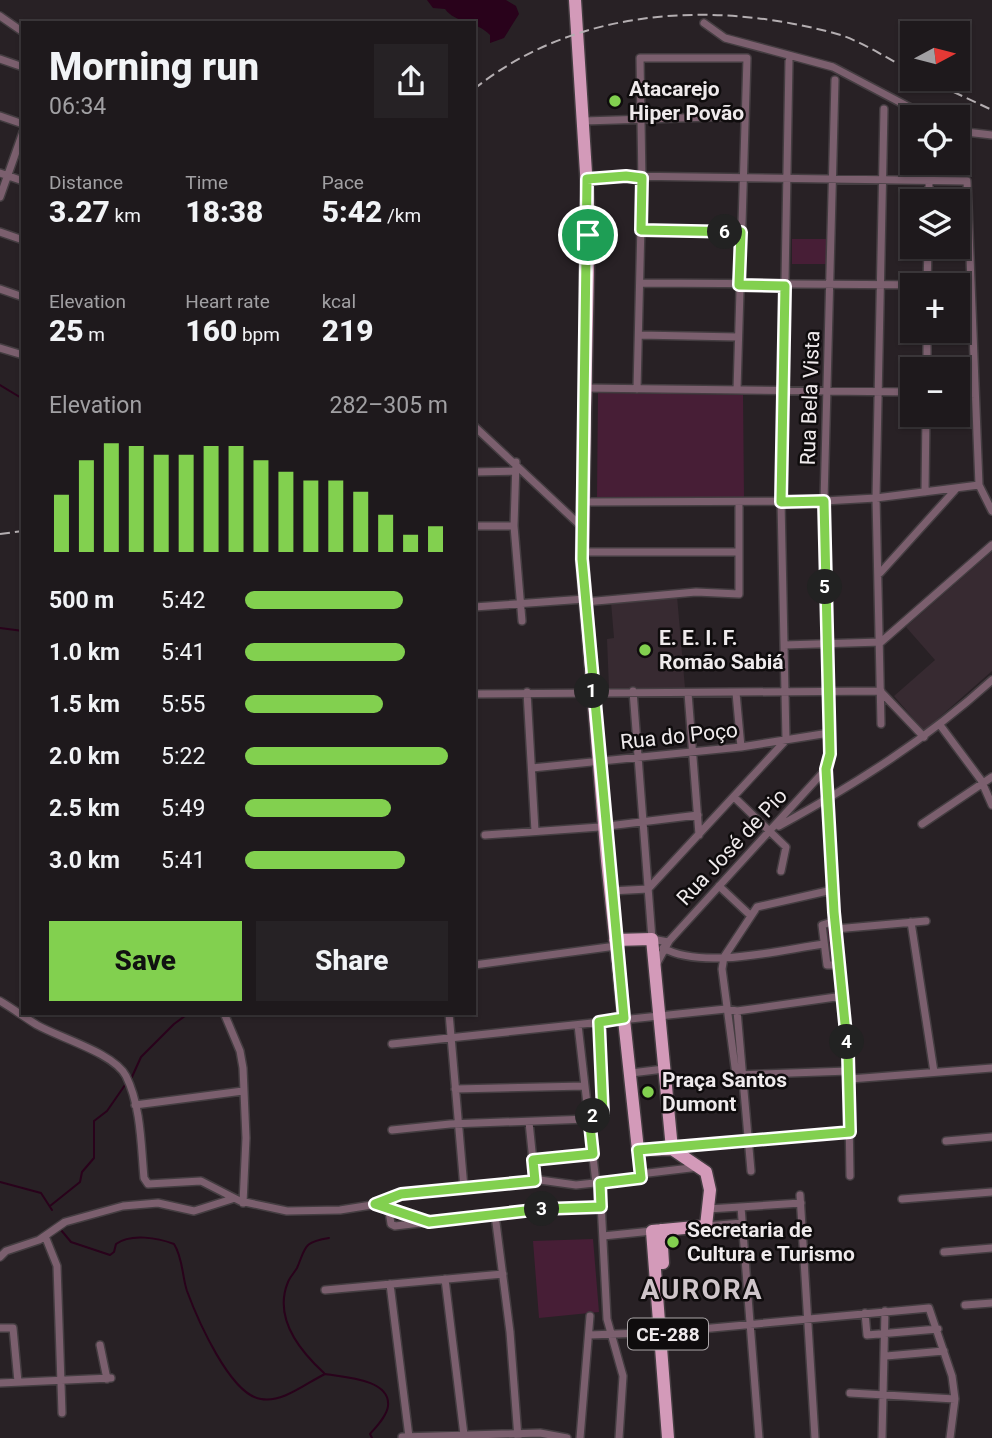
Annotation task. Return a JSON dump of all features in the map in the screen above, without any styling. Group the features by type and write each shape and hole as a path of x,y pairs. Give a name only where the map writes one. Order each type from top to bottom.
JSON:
{"main road":[{"path":"575,0 587,179 582,552 598,763 638,1150 672,1149 700,1167 709,1180 706,1226 657,1231"},
{"path":"616,943 652,939 672,1149"},
{"name":"CE-288","path":"657,1231 674,1438"},
{"name":"CE-288","path":"664,1332 668,1438"}],"street":[{"path":"0,16 21,31"},
{"path":"704,23 724,38 833,66 906,105"},
{"path":"637,389 642,178 640,58 747,58 737,390"},
{"path":"0,59 21,65"},
{"path":"610,891 648,889 786,740 781,502 789,61"},
{"name":"Rua Bela Vista","path":"835,80 824,501 830,759 826,769 832,890 849,1075 850,1176"},
{"path":"881,724 880,573 876,498 884,108"},
{"path":"0,116 21,123"},
{"path":"584,121 744,116"},
{"path":"970,132 992,135"},
{"path":"0,197 4,175 21,137"},
{"path":"4,175 21,180"},
{"path":"929,175 929,189"},
{"path":"587,179 967,181 970,273"},
{"path":"641,230 741,232"},
{"path":"0,232 21,239"},
{"path":"640,283 785,286 900,284"},
{"path":"970,287 979,485 992,512"},
{"path":"0,289 21,296"},
{"path":"639,335 738,337"},
{"path":"0,348 21,354"},
{"path":"583,388 900,392"},
{"path":"970,394 975,394"},
{"path":"925,492 926,427"},
{"path":"476,428 516,462 582,527"},
{"path":"516,462 514,526 522,621"},
{"path":"476,472 516,471"},
{"path":"583,502 824,501 876,498 979,485"},
{"path":"880,573 957,488"},
{"path":"476,607 696,592 739,594 739,502"},
{"path":"476,526 514,526"},
{"path":"783,645 881,642 992,545"},
{"path":"582,552 739,552"},
{"path":"771,831 829,799 924,737 992,680"},
{"path":"633,691 652,939 685,956 724,957 824,944"},
{"path":"476,694 881,691 924,737"},
{"path":"527,692 535,831"},
{"path":"688,692 699,835"},
{"path":"736,693 741,747"},
{"path":"940,725 982,783 992,805"},
{"name":"Rua do Poço","path":"532,768 693,753 829,733"},
{"name":"Rua José de Pio","path":"666,945 826,769"},
{"path":"922,824 992,776"},
{"path":"734,797 786,847 781,871"},
{"path":"485,835 604,826 698,815"},
{"path":"719,886 751,916"},
{"path":"832,890 765,903 757,907 724,957 722,969 733,1072 743,1076 849,1075 992,1068"},
{"path":"839,965 827,965 823,925 926,921"},
{"path":"911,922 934,1072"},
{"path":"476,965 616,943"},
{"path":"656,986 658,959 666,945"},
{"path":"392,1044 624,1018 726,1009 737,1011 843,996"},
{"path":"0,1001 21,1014"},
{"path":"737,1011 751,1171"},
{"path":"23,1015 116,1065 126,1076 135,1105 144,1175 149,1184 176,1180 201,1181 240,1201"},
{"path":"449,1015 464,1188"},
{"path":"225,1016 243,1064 246,1138 240,1201"},
{"path":"392,1130 529,1122 603,1114 599,1022"},
{"path":"578,1025 601,1207 610,1335 623,1374 619,1438"},
{"path":"631,1073 664,1069"},
{"path":"455,1089 585,1086"},
{"path":"135,1105 243,1091"},
{"path":"529,1122 535,1181"},
{"path":"672,1149 850,1132"},
{"path":"946,1141 992,1137"},
{"path":"638,1150 640,1176"},
{"path":"533,1160 593,1154"},
{"path":"0,1257 45,1236 65,1222 127,1205 158,1203 194,1211 224,1200 302,1212 378,1205 401,1194 535,1181 574,1185 598,1183 700,1167"},
{"path":"902,1199 992,1192"},
{"path":"708,1209 801,1199 815,1438"},
{"path":"378,1205 389,1212 393,1226 542,1209 601,1207"},
{"path":"378,1205 429,1222"},
{"path":"741,1207 759,1438"},
{"path":"495,1215 518,1436"},
{"path":"706,1226 742,1223"},
{"path":"603,1236 657,1231"},
{"path":"45,1236 57,1266 62,1413"},
{"path":"944,1252 992,1248"},
{"path":"325,1290 503,1274"},
{"path":"445,1279 464,1435"},
{"path":"390,1284 405,1437 518,1436 540,1433 567,1438"},
{"path":"965,1305 992,1303"},
{"path":"589,1335 664,1332 927,1308 933,1311 955,1399 950,1438"},
{"path":"882,1438 885,1311"},
{"path":"865,1313 867,1335 938,1329"},
{"path":"580,1438 590,1316"},
{"path":"0,1328 13,1328 18,1382"},
{"path":"0,1383 109,1379 100,1345"},
{"path":"886,1356 944,1351"},
{"path":"850,1393 955,1399"}],"shaded area":[{"path":"427,0 506,0 516,6 519,14 504,38 490,43 490,35 476,26 476,21 464,21 445,9 433,8"},
{"path":"792,239 828,239 828,264 792,264"},
{"path":"598,393 743,395 744,499 597,498"},
{"path":"992,552 992,671 924,731 894,696 935,660 906,627"},
{"name":"E. E. I. F. Romão Sabiá","path":"677,596 685,688 609,688 607,639 614,638 611,602"},
{"path":"827,924 832,924 838,963 829,964"},
{"path":"593,1239 599,1312 539,1318 533,1241"}],"waterway":[{"path":"0,385 21,398"},
{"path":"0,628 21,631"},
{"path":"131,1079 141,1057 186,1015"},
{"path":"50,1206 80,1182 82,1172 94,1158 94,1121 107,1111 125,1085"},
{"path":"0,1182 41,1193 52,1210"},
{"path":"61,1230 71,1242 110,1255 116,1244 129,1239 153,1238 174,1244 198,1319 216,1354 238,1384 249,1394 261,1399 286,1395 325,1374 354,1378 374,1385 387,1397 388,1406 370,1434 372,1438"},
{"path":"324,1373 306,1355 291,1333 286,1321 284,1295 304,1250 314,1241 329,1238"}],"railway":[{"path":"476,88 515,61 558,41 603,26 650,18 698,15 746,17 841,35 900,64"},
{"path":"952,91 992,110"},
{"path":"0,534 21,531"}],"place":[{"name":"Atacarejo Hiper Povão","path":"615,101"},
{"name":"E. E. I. F. Romão Sabiá","path":"645,650"},
{"name":"Praça Santos Dumont","path":"648,1092"},
{"name":"Secretaria de Cultura e Turismo","path":"673,1242"}],"district":[{"name":"AURORA","path":"702,1289"}],"route":[{"path":"626,176 642,178 641,230 741,232 739,285 785,286 781,502 824,501 830,754 826,769 832,890 850,1081 850,1132 638,1150 641,1178 600,1183 601,1207 542,1209 429,1222 375,1204 401,1194 535,1181 533,1160 593,1154 589,1116 603,1114 603,1064 599,1022 624,1018 602,806 582,559 588,235 587,179 626,176"}]}
